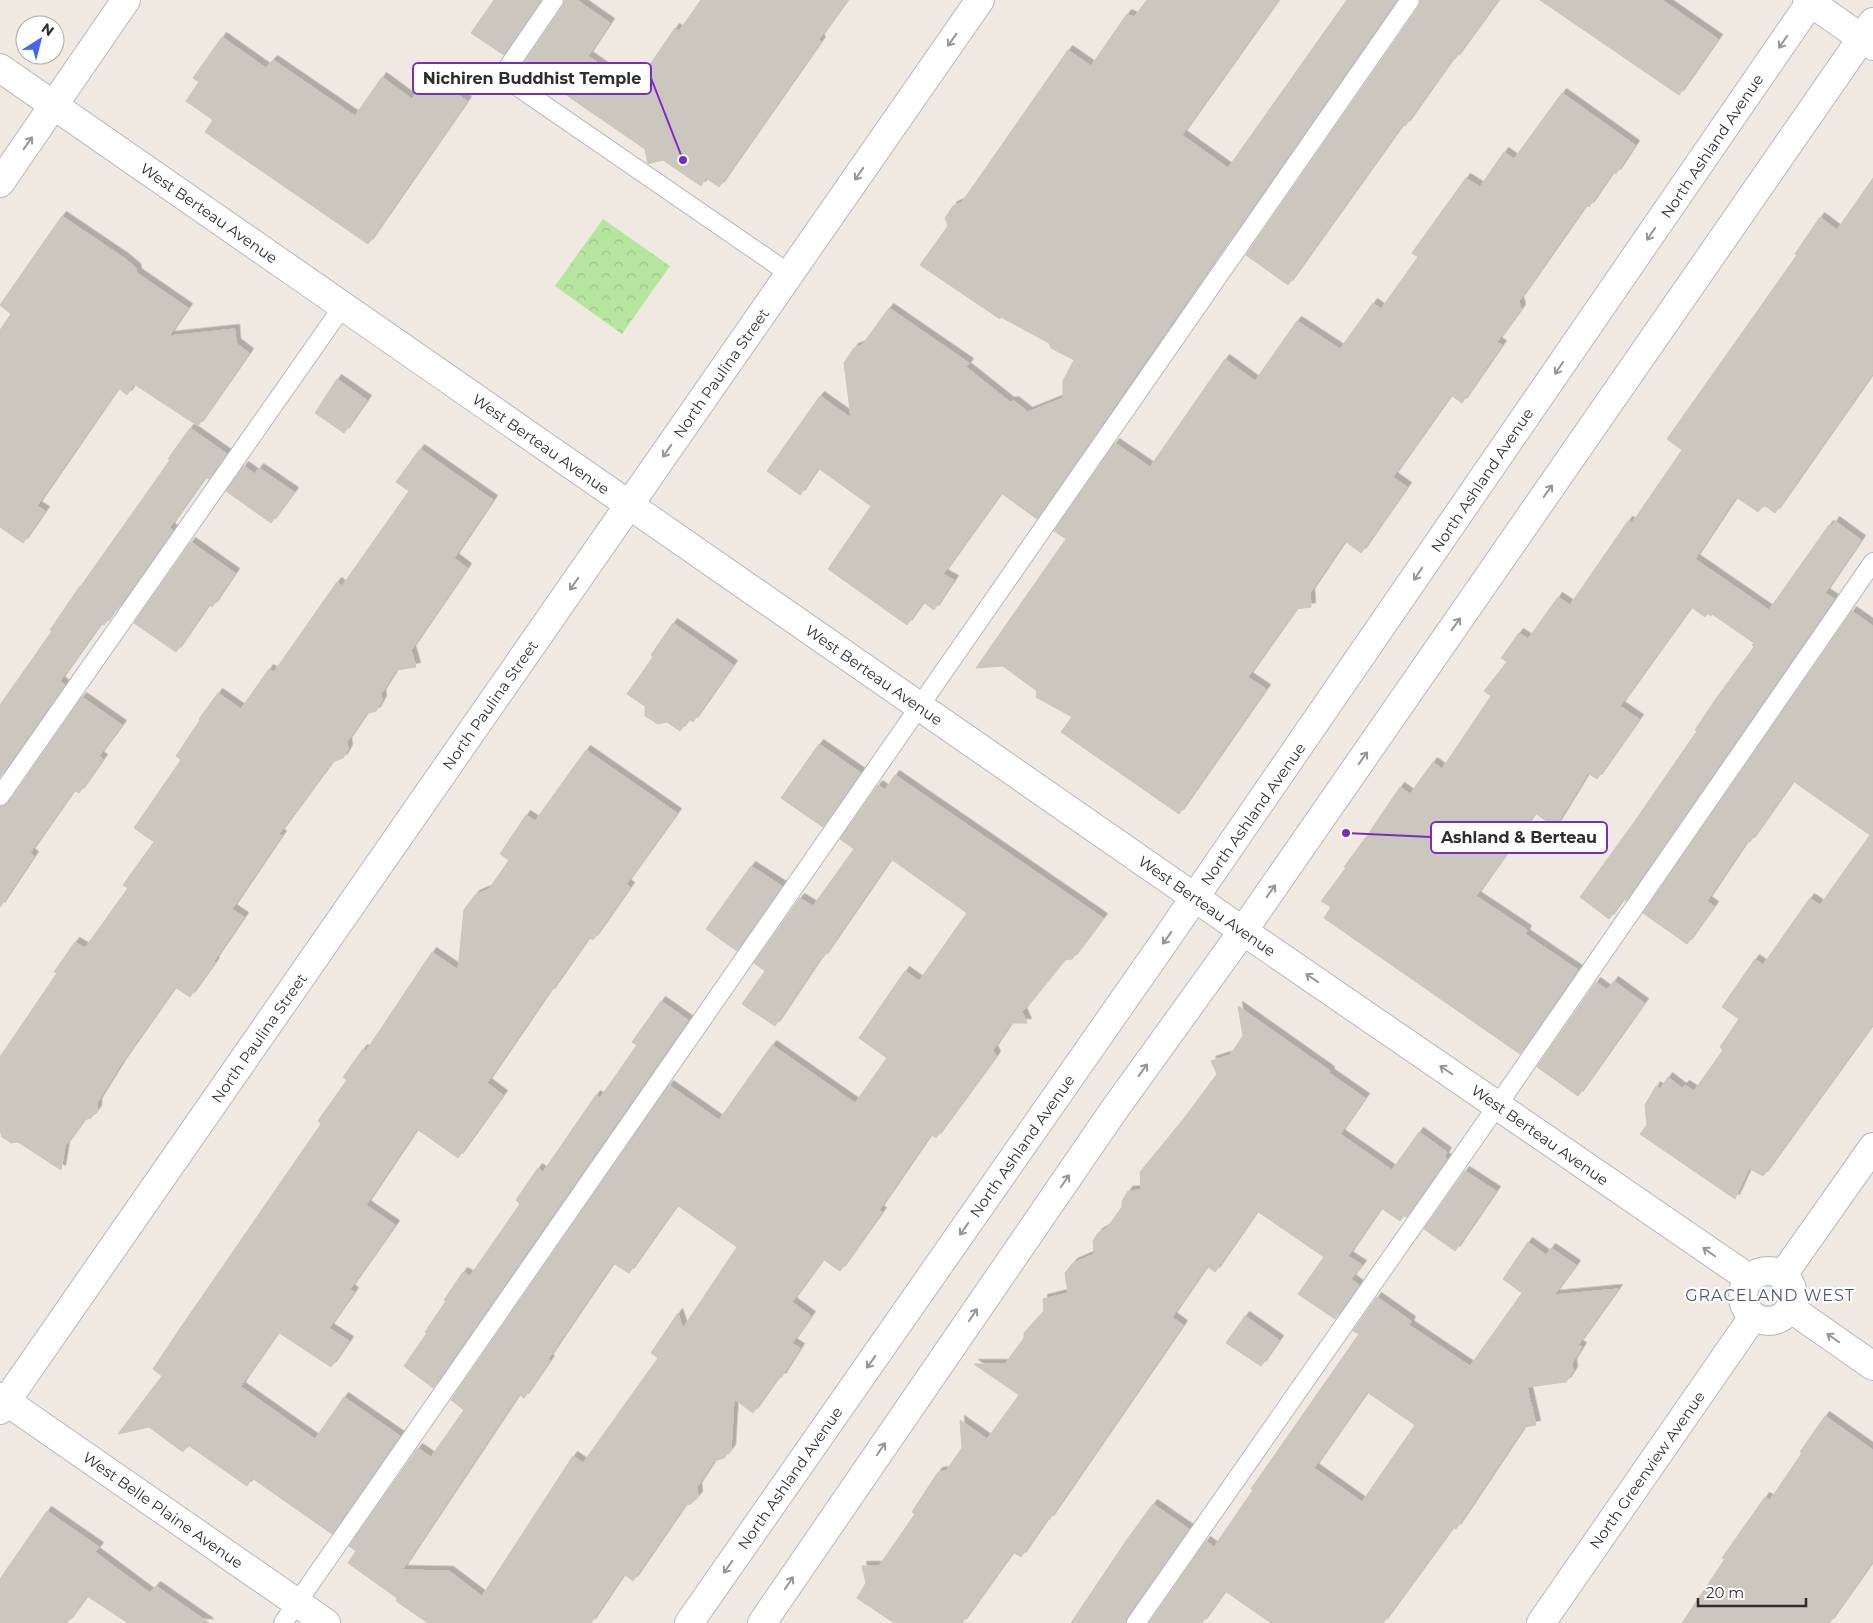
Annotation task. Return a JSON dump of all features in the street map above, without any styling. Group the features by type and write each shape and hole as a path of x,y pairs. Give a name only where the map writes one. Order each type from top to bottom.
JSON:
{"street":[{"path":"0,184 126,0"},
{"name":"North Paulina Street","path":"2,1403 980,0"},
{"path":"762,1623 1114,1110 1243,932 1869,35 1809,1"},
{"name":"North Ashland Avenue","path":"689,1623 1195,898 1809,1"},
{"name":"West Berteau Avenue","path":"0,68 1243,932 1750,1279"},
{"path":"1782,1276 1873,1147"},
{"path":"1769,1271 1782,1276 1792,1287 1793,1301 1790,1308 1780,1318 1774,1320 1766,1321 1753,1317 1748,1312 1742,1299 1746,1284 1750,1279 1762,1272 1769,1271"},
{"path":"1790,1308 1873,1366"},
{"name":"North Greenview Avenue","path":"1541,1623 1753,1317"},
{"name":"West Belle Plaine Avenue","path":"2,1403 290,1613 326,1623"}],"lane":[{"path":"554,0 502,76 790,274"},
{"path":"290,1613 1410,0"},
{"path":"0,796 343,306"},
{"path":"1136,1623 1497,1106 1873,562"}],"green space":[{"path":"603,219 670,266 622,334 555,286"}],"building":[{"path":"494,0 541,0 504,55 471,33"},
{"path":"565,0 577,0 610,23 588,56 634,88 675,28 679,31 701,0 847,0 819,39 821,41 719,187 706,178 701,186 663,160 648,164 645,149 562,92 560,94 521,67 563,6"},
{"path":"1147,0 1278,0 1182,135 1228,168 1347,0 1397,0 1227,242 1037,519 1001,493 943,574 954,580 934,610 923,602 907,625 828,569 871,506 818,468 800,495 767,471 820,396 851,418 844,363 854,348 862,345 889,308 969,363 966,367 1010,402 1014,401 1028,412 1063,398 1063,381 1074,360 1051,348 1049,343 1001,317 1000,319 920,265 948,226 945,218 953,206 962,202 1068,50 1091,66 1127,14 1134,17"},
{"path":"1420,0 1498,0 1455,59 1453,58 1405,126 1403,124 1288,285 1246,255 1419,6"},
{"path":"1540,0 1662,0 1718,39 1679,95"},
{"path":"222,37 266,68 273,60 355,116 382,77 412,99 429,74 467,101 368,244 205,132 213,120 186,101 199,82 193,78"},
{"path":"1562,93 1635,145 1616,174 1613,172 1589,207 1586,205 1519,301 1521,309 1497,342 1502,345 1462,403 1451,395 1393,477 1407,487 1361,553 1345,541 1310,593 1311,607 1296,609 1248,677 1266,689 1179,814 1061,732 1072,717 1036,697 1037,691 1003,666 976,668 1066,539 1054,531 1115,443 1150,467 1225,359 1255,381 1297,321 1340,349 1373,303 1381,309 1418,257 1412,253 1466,178 1480,187 1504,152 1514,159"},
{"path":"1873,178 1873,373 1775,513 1764,505 1758,512 1736,497 1695,559 1769,610 1829,525 1832,526 1835,521 1861,540 1825,593 1834,599 1626,901 1623,899 1609,919 1580,897 1697,731 1695,730 1715,700 1754,647 1752,645 1754,643 1712,614 1711,616 1708,614 1705,617 1691,607 1620,706 1639,719 1597,779 1588,773 1555,827 1535,813 1476,896 1527,930 1525,934 1578,970 1520,1054 1324,918 1331,907 1321,901 1346,868 1344,867 1400,787 1410,794 1433,762 1442,769 1491,696 1484,691 1507,662 1501,658 1519,633 1528,639 1558,597 1570,605 1628,521 1632,523 1682,450 1667,439 1797,255 1795,254 1820,217 1837,230"},
{"path":"62,216 124,258 136,268 137,273 188,308 169,336 235,329 236,343 249,353 198,426 134,384 127,395 118,388 37,506 45,511 23,543 0,527 0,330 11,314 0,305"},
{"path":"337,379 367,400 344,433 315,413"},
{"path":"190,428 227,454 209,479 205,477 170,527 173,530 117,610 115,609 104,625 101,623 60,681 65,685 0,777 0,705 52,631 50,630 80,586 170,460 168,459"},
{"path":"420,449 493,500 454,558 467,568 411,650 416,667 396,670 381,694 382,700 376,711 366,714 347,742 348,749 343,758 332,762 279,834 282,835 232,909 244,917 215,962 190,997 175,987 121,1064 97,1103 97,1110 91,1118 84,1120 65,1146 61,1170 18,1142 11,1143 2,1137 0,1130 0,1057 57,973 54,972 75,942 85,948 128,888 123,885 154,842 134,828 181,760 176,756 218,693 241,709 269,669 274,672 337,582 342,586 409,491 396,482"},
{"path":"244,466 255,474 259,468 294,492 271,523 226,491"},
{"path":"191,542 235,573 212,607 209,604 176,652 134,623"},
{"path":"1852,611 1873,626 1873,1024 1763,1176 1749,1168 1735,1199 1640,1134 1647,1125 1645,1105 1656,1086 1660,1089 1668,1077 1682,1088 1685,1085 1694,1091 1723,1050 1720,1047 1739,1019 1722,1007 1755,959 1763,965 1810,898 1820,905 1870,835 1793,781 1750,842 1747,841 1707,901 1714,906 1687,944 1643,913"},
{"path":"673,623 733,665 693,722 689,719 680,731 667,722 658,724 645,716 645,706 627,694 653,657 651,655"},
{"path":"82,697 122,725 99,756 103,759 79,793 74,790 30,853 34,856 0,907 0,806 9,802"},
{"path":"819,744 861,773 823,827 781,798"},
{"path":"586,750 677,813 626,884 630,887 593,940 589,937 487,1083 503,1095 458,1158 417,1129 366,1205 395,1225 350,1289 354,1292 329,1328 349,1341 331,1367 278,1332 241,1387 315,1439 344,1397 400,1436 332,1534 252,1478 247,1486 188,1445 183,1452 149,1427 118,1434 162,1376 153,1369 321,1124 318,1121 347,1080 343,1077 363,1049 366,1051 432,952 458,970 464,910 475,895 489,889 509,860 500,854 526,815 535,821"},
{"path":"895,775 1103,918 1072,959 1064,960 1022,1012 1027,1023 1011,1023 993,1050 996,1056 936,1138 931,1134 879,1210 882,1212 840,1271 823,1259 792,1302 811,1316 792,1343 800,1348 781,1378 779,1376 753,1413 734,1399 731,1449 724,1458 714,1461 697,1487 698,1496 691,1504 685,1505 633,1581 624,1574 591,1623 428,1623 396,1601 397,1598 348,1563 356,1551 349,1546 418,1448 431,1457 464,1410 451,1400 669,1085 719,1120 772,1045 855,1103 887,1058 859,1038 905,971 919,981 967,913 891,859 823,958 821,957 775,1026 742,1004 765,971 754,963 800,898 813,906 854,849 840,839 878,785 885,790","holes":["677,1205 737,1247 683,1328 678,1313 651,1353 658,1358 583,1463 573,1456 482,1596 449,1571 402,1570 519,1394 524,1398 613,1263 629,1273"]},
{"path":"751,866 782,886 737,951 706,929"},
{"path":"1614,981 1644,1003 1578,1096 1537,1067 1596,982 1607,990"},
{"path":"661,1001 688,1020 433,1388 404,1366 427,1333 425,1332 463,1272 470,1276 520,1204 516,1200 538,1168 543,1172 596,1095 600,1098 637,1045 632,1042"},
{"path":"1238,1006 1365,1098 1340,1134 1392,1170 1419,1132 1447,1152 1444,1157 1447,1159 1407,1217 1404,1215 1400,1221 1381,1208 1348,1256 1362,1265 1351,1279 1359,1285 1335,1319 1298,1294 1324,1257 1257,1211 1215,1272 1207,1266 1172,1317 1183,1325 1049,1520 1047,1519 1021,1557 1013,1552 962,1623 894,1623 857,1598 866,1583 862,1566 879,1566 915,1514 912,1512 938,1472 946,1471 962,1448 960,1420 987,1439 1019,1395 974,1364 1005,1364 1024,1338 1024,1333 1044,1311 1043,1299 1068,1293 1065,1273 1073,1263 1094,1254 1093,1241 1098,1233 1107,1228 1122,1207 1122,1201 1128,1191 1141,1190 1140,1172 1182,1121 1217,1074 1211,1061 1230,1055 1243,1036"},
{"path":"1465,1171 1496,1191 1455,1251 1424,1229"},
{"path":"1528,1242 1546,1255 1551,1248 1576,1265 1554,1295 1618,1289 1578,1345 1582,1347 1572,1363 1573,1371 1566,1382 1527,1387 1536,1425 1524,1427 1456,1529 1453,1527 1383,1623 1271,1623 1225,1591 1202,1623 1149,1623 1206,1541 1214,1547 1253,1490 1251,1489 1359,1334 1353,1331 1377,1297 1411,1321 1409,1325 1470,1366 1522,1293 1503,1279","holes":["1367,1392 1415,1425 1362,1502 1314,1468"]},
{"path":"1245,1316 1279,1340 1261,1366 1226,1343"},
{"path":"1825,1416 1873,1450 1873,1561 1829,1623 1682,1623 1725,1559 1722,1558 1765,1497 1770,1500"},
{"path":"1153,1504 1189,1529 1127,1617 1126,1623 1071,1623 1126,1541"},
{"path":"47,1511 99,1547 95,1552 150,1593 156,1586 209,1623 128,1623 87,1596 67,1623 0,1623 0,1579"}],"place":[{"name":"Nichiren Buddhist Temple","path":"683,160"},
{"name":"Ashland & Berteau","path":"1346,833"}],"district":[{"name":"GRACELAND WEST","path":"1770,1295"}]}
